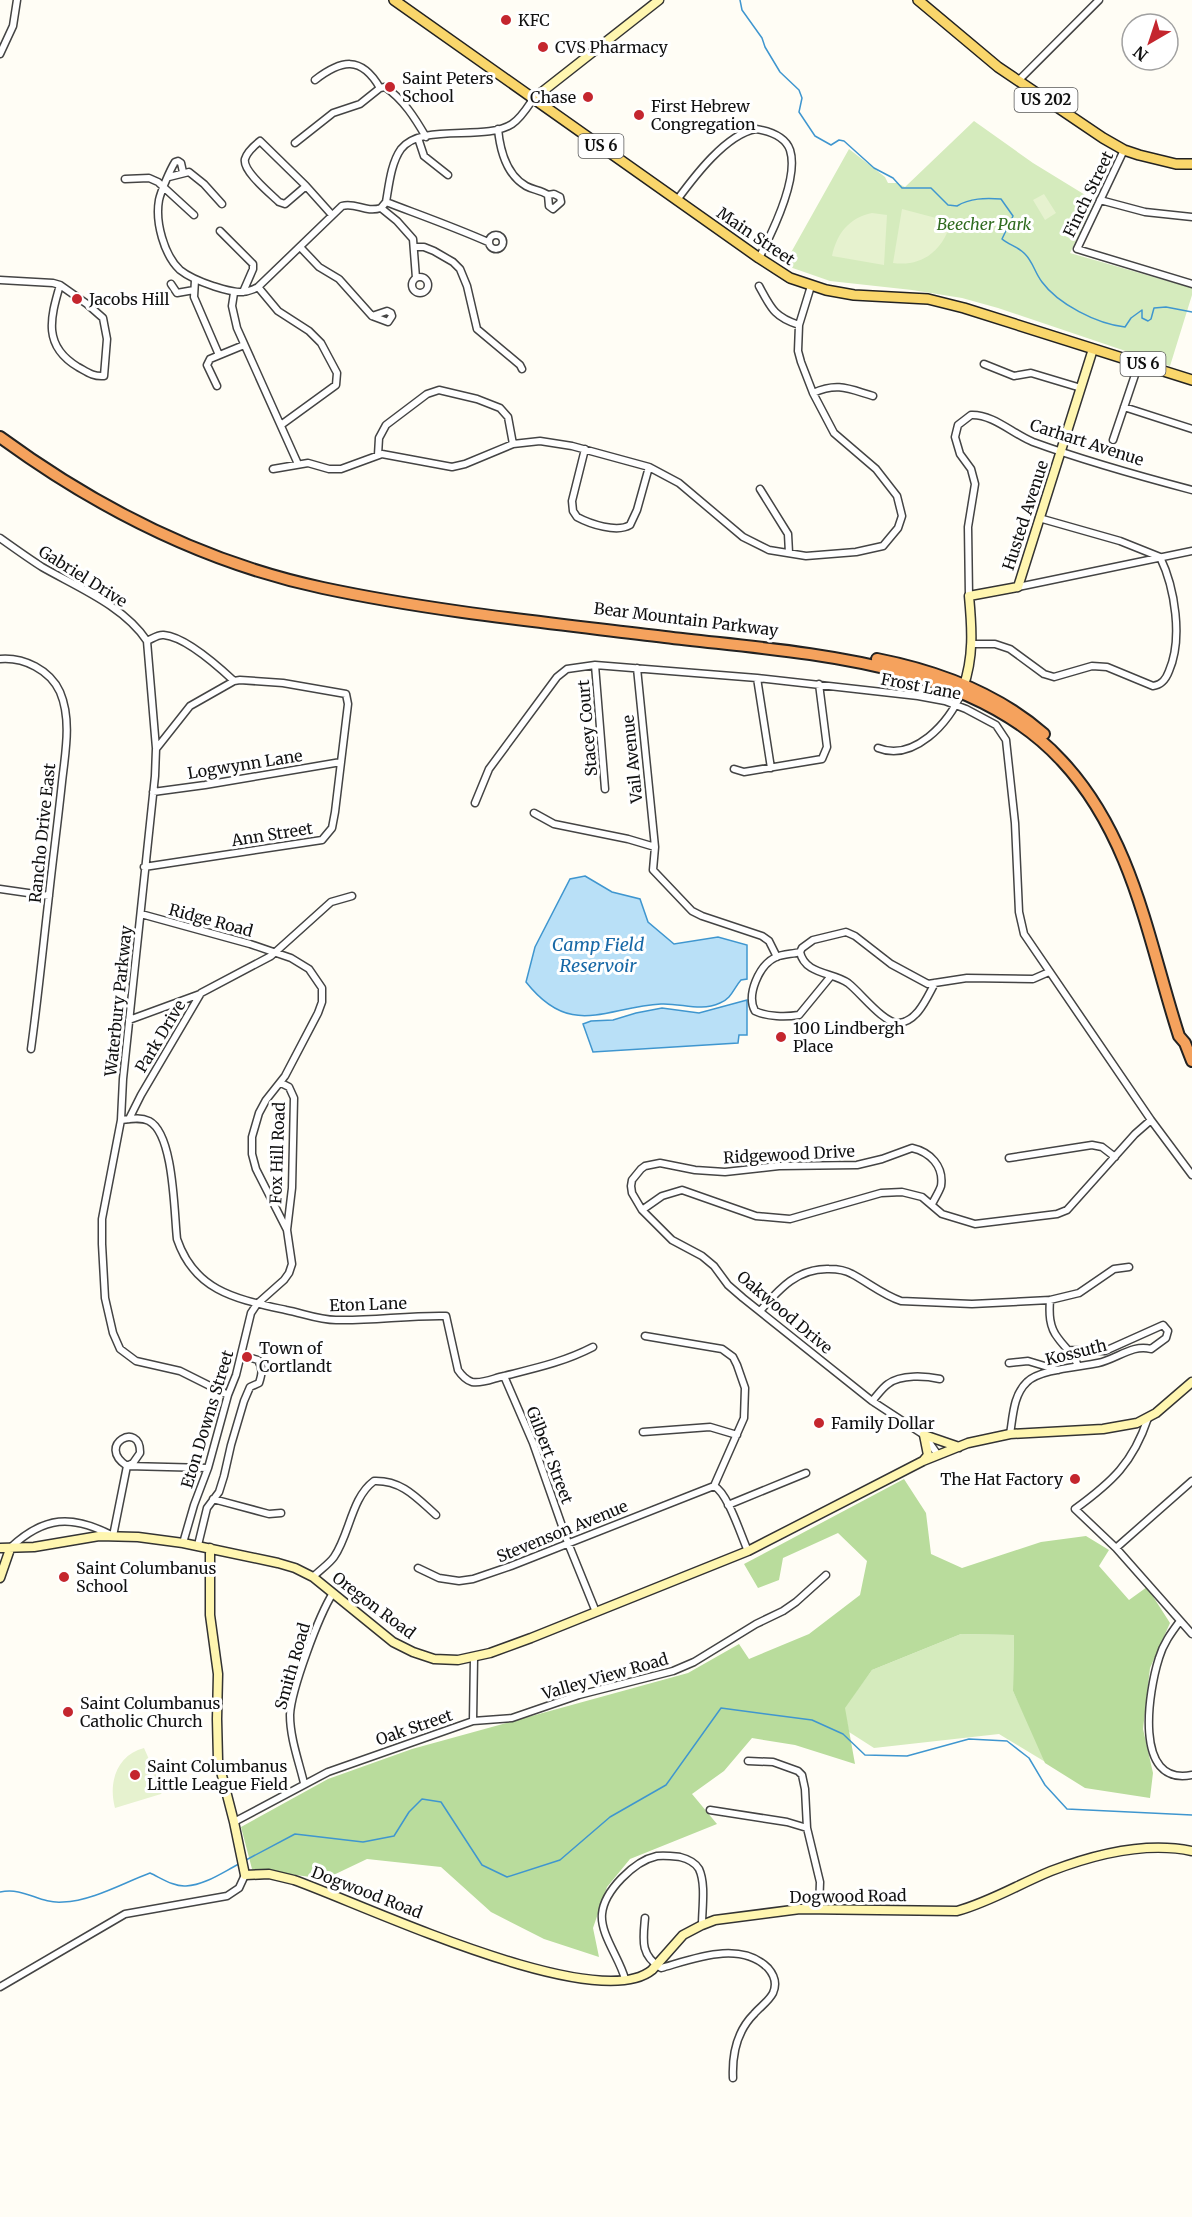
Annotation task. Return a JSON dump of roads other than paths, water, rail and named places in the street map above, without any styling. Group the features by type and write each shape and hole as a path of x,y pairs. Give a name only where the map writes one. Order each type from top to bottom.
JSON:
{"highway":[{"name":"Bear Mountain Parkway","path":"0,428 74,478 157,524 209,548 281,571 411,598 872,658 927,671 963,689 1038,738 1069,768 1097,805 1130,871 1179,1036 1185,1043 1192,1061"},
{"name":"Bear Mountain Parkway","path":"0,437 74,486 149,527 219,558 283,578 356,595 432,608 851,661 897,671 951,688 963,689"}],"main road":[{"name":"Main Street","path":"394,0 790,278 811,286 854,295 928,299 964,308 1192,380"},
{"name":"US 202","path":"918,0 980,53 1103,138 1124,150 1166,162 1192,164"}],"street":[{"path":"0,54 13,26 17,0"},
{"path":"383,205 396,158 407,143 426,136 498,129 514,123 532,99 660,0"},
{"path":"1018,81 1099,0"},
{"path":"315,80 334,67 348,63 364,69 380,88"},
{"path":"295,143 333,113 360,105 380,88 385,87 415,118 426,136"},
{"path":"498,129 504,156 513,176 529,188 548,195"},
{"path":"677,200 708,162 741,134 756,129 781,138 790,150 791,167 784,201 759,258"},
{"path":"418,138 424,156 448,175"},
{"path":"306,186 285,204 279,202 248,171 244,162 246,156 260,141 306,186 332,215"},
{"name":"Finch Street","path":"1124,150 1077,249 1192,284"},
{"path":"183,172 183,164 178,161 170,171 163,188 158,210 163,238 176,265 195,280 234,293 258,287 342,206 348,205 369,210 383,205 444,222 488,242"},
{"path":"169,177 189,172 222,204"},
{"path":"125,179 149,178 194,215"},
{"path":"1100,200 1146,212 1192,217"},
{"path":"383,205 413,239 416,278"},
{"path":"220,231 253,264 243,292"},
{"path":"414,247 424,247 434,251 460,269 467,286 477,329 522,369"},
{"path":"301,248 319,267 339,279 372,316"},
{"path":"0,280 53,282 60,285 103,318 108,339 104,376 94,376 64,358 54,343 51,330 54,305 60,285"},
{"path":"195,280 194,297 219,355"},
{"path":"171,284 177,293 194,290"},
{"path":"759,286 775,314 799,325"},
{"path":"273,469 308,463 329,470 341,469 378,455 402,457 452,467 513,444 540,441 585,449 649,467 679,483 743,537 769,550 806,556 856,552 883,546 898,528 902,516 902,510 893,488 876,469 834,433 813,393 801,363 798,351 799,325 811,286"},
{"path":"258,287 278,311 302,326 321,343 337,373 336,385 281,425"},
{"path":"234,293 233,315 244,345 298,464"},
{"path":"217,386 207,365 210,359 244,345"},
{"name":"Husted Avenue","path":"1018,587 1093,349"},
{"path":"1113,440 1139,363"},
{"path":"984,364 1014,376 1031,373 1081,388"},
{"path":"813,393 824,388 840,386 873,396"},
{"path":"378,455 379,438 386,425 427,394 439,390 477,399 500,408 508,417 513,444"},
{"path":"1124,407 1192,429"},
{"name":"Carhart Avenue","path":"963,689 968,674 972,644 967,537 975,484 971,469 960,454 956,443 958,425 971,414 979,414 1024,438 1192,490"},
{"path":"585,449 571,505 577,517 591,522 617,529 630,525 637,510 649,467"},
{"path":"760,489 788,534 789,553"},
{"path":"1040,518 1120,541 1160,557"},
{"name":"Gabriel Drive","path":"0,538 25,556 115,610 147,641"},
{"path":"969,596 1192,551"},
{"path":"972,644 1003,646 1017,653 1044,674 1054,677 1092,666 1107,667 1154,686 1161,684 1175,654 1177,636 1171,591 1160,557"},
{"path":"147,641 160,635 174,638 217,665 234,681 190,706 156,749"},
{"name":"Waterbury Parkway","path":"147,641 156,749 123,1079 121,1120 102,1219 105,1298 116,1343 123,1353 131,1359 180,1371 228,1395"},
{"name":"Rancho Drive East","path":"0,659 15,659 42,671 55,683 66,716 65,753 32,1049"},
{"name":"Frost Lane","path":"476,803 489,770 557,677 567,669 595,665 819,684 918,696 955,705 989,720 1001,730 1006,740 1019,912 1024,934 1151,1120 1192,1175"},
{"name":"Stacey Court","path":"595,665 605,789"},
{"name":"Vail Avenue","path":"637,668 655,847 653,870 692,911 762,936 769,941 777,957"},
{"path":"757,678 771,768"},
{"name":"Ann Street","path":"144,867 322,840 332,828 348,698 343,693 283,683 234,681"},
{"path":"734,769 744,772 818,761 826,754 819,684"},
{"path":"879,748 898,751 919,744 939,726 955,705 963,689"},
{"name":"Logwynn Lane","path":"153,792 205,786 341,762"},
{"path":"534,813 554,824 628,839 655,847"},
{"path":"0,889 49,896"},
{"name":"Park Drive","path":"129,1119 201,993 261,963 331,902 352,896"},
{"name":"Ridge Road","path":"141,914 275,952"},
{"path":"935,983 915,1015 904,1022 894,1022 885,1018 846,982 818,972 808,965 801,958 800,952 813,940 846,932 855,936 891,964 922,982 935,983 967,978 1033,980 1049,972"},
{"name":"Fox Hill Road","path":"275,952 309,969 322,988 323,995 318,1013 281,1083 266,1100 259,1113 252,1137 251,1147 256,1169 287,1230"},
{"path":"800,952 777,957 764,968 753,988 751,1002 755,1011 789,1016 799,1015 831,976"},
{"path":"129,1020 201,993"},
{"name":"Fox Hill Road","path":"257,1304 277,1287 289,1273 292,1264 287,1230 292,1188 294,1104 292,1091 281,1083"},
{"name":"Eton Lane","path":"129,1119 136,1118 154,1125 165,1144 177,1239 188,1262 199,1276 223,1293 257,1304 333,1320 446,1316 458,1370 462,1376 476,1382 504,1376"},
{"path":"121,1120 129,1119"},
{"path":"642,1210 662,1196 682,1190 746,1213 768,1218 802,1217 852,1201 892,1192 910,1193 922,1197 942,1214 975,1224 1063,1212 1092,1185 1135,1134 1151,1120"},
{"path":"1009,1158 1092,1145 1102,1147 1115,1157"},
{"name":"Ridgewood Drive","path":"642,1210 632,1193 631,1186 635,1176 645,1166 660,1163 695,1170 725,1172 779,1166 835,1167 873,1161 912,1148 929,1154 940,1173 940,1187 932,1204"},
{"name":"Oakwood Drive","path":"642,1210 672,1240 702,1256 714,1266 728,1285 743,1299 872,1401 924,1435 938,1455"},
{"path":"760,1311 774,1294 799,1274 821,1269 850,1272 892,1298 901,1301 972,1304 1050,1300 1079,1293 1114,1269 1129,1267"},
{"path":"1050,1300 1051,1324 1058,1338 1075,1357 1078,1366"},
{"name":"Eton Downs Street","path":"183,1542 208,1468 251,1312 257,1304"},
{"name":"Kossuth","path":"1010,1434 1017,1398 1028,1380 1058,1370 1100,1363 1141,1346 1151,1349 1166,1338 1168,1331 1163,1325 1105,1351 1069,1350"},
{"path":"645,1336 722,1349 733,1357 746,1388 744,1418 714,1485 719,1489 728,1505 748,1551"},
{"path":"504,1376 562,1362 593,1347"},
{"path":"198,1545 207,1508 219,1492 244,1401 250,1388 259,1383 262,1372 258,1360 241,1355"},
{"path":"1009,1363 1028,1361 1058,1370"},
{"name":"Gilbert Street","path":"504,1376 533,1443 568,1543 596,1612"},
{"path":"872,1401 887,1384 897,1379 930,1377 940,1379"},
{"path":"1192,1382 1148,1418 1143,1434 1119,1473 1075,1509 1116,1548 1192,1634"},
{"name":"Oregon Road","path":"0,1548 10,1549 113,1536 147,1537 198,1545 295,1568 313,1576 393,1641 413,1652 443,1660 474,1658 500,1650 748,1551 923,1461 959,1447 1010,1434 1114,1428 1148,1418"},
{"path":"643,1432 710,1427 737,1435"},
{"path":"924,1435 959,1447"},
{"path":"923,1461 928,1455 924,1435"},
{"path":"127,1466 133,1463 140,1453 140,1443 128,1437 119,1440 116,1450 120,1461 127,1466 208,1468"},
{"path":"0,1578 10,1549 30,1531 47,1523 84,1524 97,1527 113,1536 127,1466"},
{"path":"728,1505 806,1473"},
{"path":"1116,1548 1192,1480"},
{"path":"313,1576 333,1559 357,1504 369,1484 374,1481 395,1482 436,1515"},
{"name":"Stevenson Avenue","path":"418,1568 439,1578 459,1581 473,1579 714,1485"},
{"path":"213,1499 269,1514 281,1513"},
{"path":"0,1987 125,1914 227,1896 239,1888 244,1871 218,1760 218,1674 210,1615 210,1548"},
{"name":"Valley View Road","path":"473,1721 512,1718 579,1695 674,1671 783,1611 826,1575"},
{"name":"Smith Road","path":"304,1784 290,1722 291,1706 318,1621 333,1593"},
{"path":"1180,1621 1169,1636 1155,1672 1148,1725 1149,1738 1150,1749 1160,1766 1177,1775 1192,1775"},
{"name":"Oak Street","path":"304,1784 360,1760 473,1721 474,1658"},
{"path":"748,1761 773,1762 798,1771 802,1775 807,1828 820,1882 819,1909"},
{"path":"234,1822 304,1784"},
{"path":"710,1810 759,1817 807,1828"},
{"name":"Dogwood Road","path":"244,1871 294,1880 518,1965 579,1980 625,1979 646,1974 676,1941 702,1924 715,1920 800,1909 957,1911 975,1906 1051,1871 1097,1856 1145,1847 1192,1851"},
{"path":"625,1979 622,1967 605,1932 602,1914 610,1891 626,1875 653,1857 670,1856 691,1861 700,1870 702,1880 702,1924"},
{"path":"645,1918 643,1944 647,1955 661,1968 702,1957 743,1954 761,1962 774,1977 775,1984 772,1994 744,2023 740,2032 732,2064 733,2078"}],"water":[{"name":"Camp Field Reservoir","path":"585,876 612,892 640,899 648,922 674,944 718,937 747,945 747,979 741,980 730,996 713,1006 661,1004 589,1016 574,1015 558,1010 542,999 526,982 535,947 570,879"},
{"name":"Camp Field Reservoir","path":"747,1000 747,1035 739,1035 738,1043 593,1052 583,1024 591,1021 613,1020 662,1008 699,1013"}],"waterway":[{"path":"740,0 742,10 762,38 780,72 799,90 802,98 799,112 815,136 831,145 839,140 844,141 874,168 893,178 902,188 931,188 948,205 957,206 978,199 1001,199 1013,216 1002,239 1025,254 1049,290 1079,312 1102,322 1125,327 1131,318 1142,310 1142,318 1148,321 1151,319 1154,308 1166,307 1192,312"},
{"path":"246,1860 295,1834 363,1842 394,1836 409,1812 422,1799 441,1802 482,1865 507,1877 560,1860 610,1817 666,1785 721,1708 812,1720 843,1734 865,1755 907,1756 969,1739 1007,1741 1029,1758 1045,1785 1067,1809 1192,1815"},
{"path":"0,1892 25,1893 54,1902 74,1901 96,1895 150,1873 172,1884 186,1886 207,1881 239,1864"}],"place":[{"name":"KFC","path":"506,20"},
{"name":"CVS Pharmacy","path":"543,47"},
{"name":"Saint Peters School","path":"390,87"},
{"name":"Chase","path":"588,97"},
{"name":"First Hebrew Congregation","path":"639,115"},
{"name":"Jacobs Hill","path":"77,299"},
{"name":"100 Lindbergh Place","path":"781,1037"},
{"name":"Town of Cortlandt","path":"247,1357"},
{"name":"Family Dollar","path":"819,1423"},
{"name":"The Hat Factory","path":"1075,1479"},
{"name":"Saint Columbanus School","path":"64,1577"},
{"name":"Saint Columbanus Catholic Church","path":"68,1712"},
{"name":"Saint Columbanus Little League Field","path":"135,1775"}],"park label":[{"name":"Beecher Park","path":"984,224"}]}
